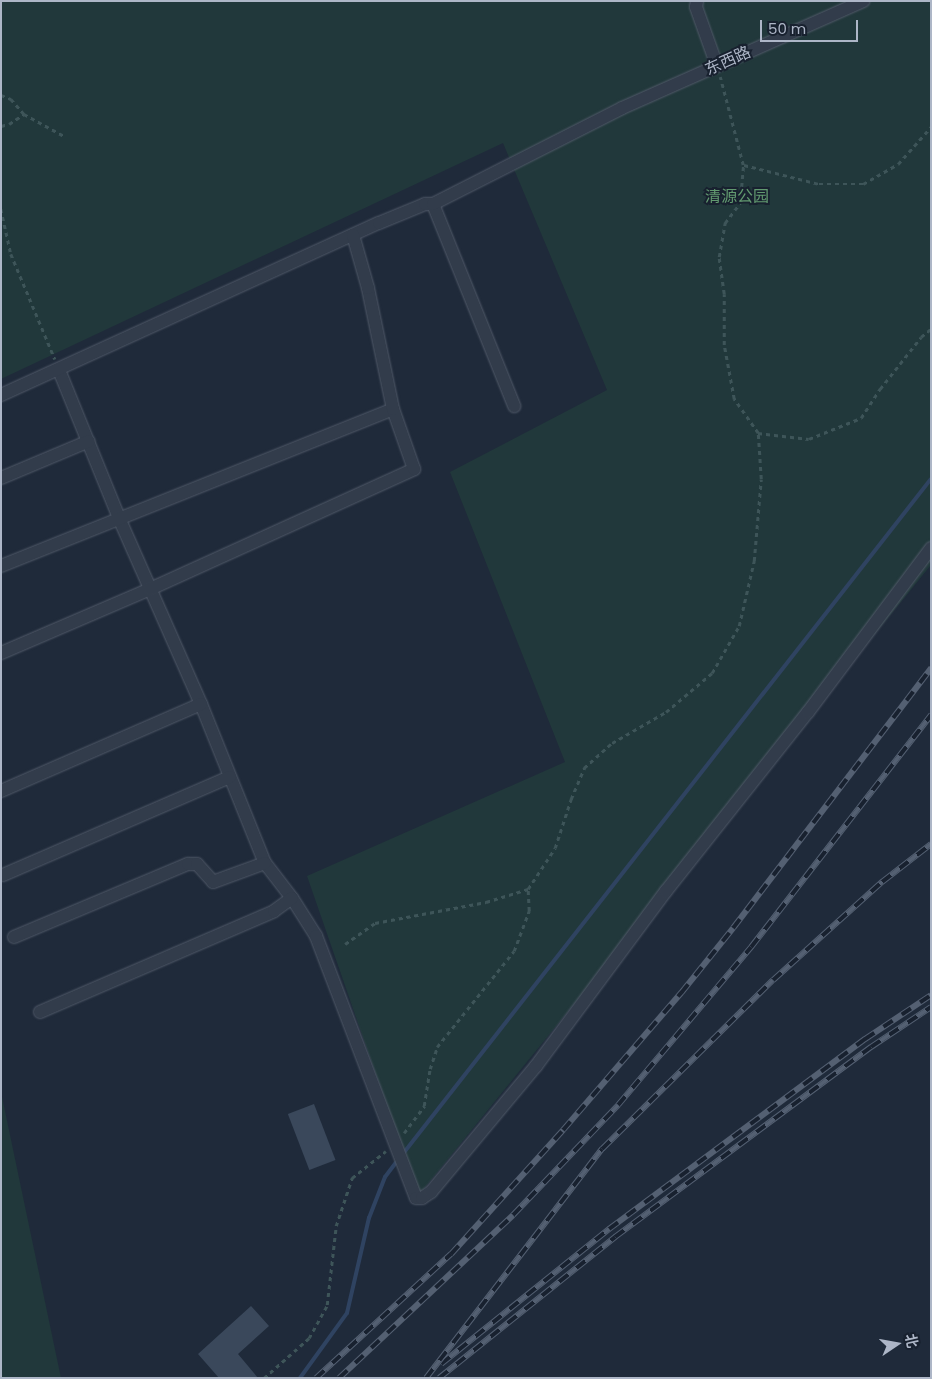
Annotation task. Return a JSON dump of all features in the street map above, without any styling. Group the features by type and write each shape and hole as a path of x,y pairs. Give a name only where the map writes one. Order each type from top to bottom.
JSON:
{"street":[{"path":"697,1 696,7 717,66"},
{"name":"东西路","path":"1,395 353,235 425,204 433,204 622,108 863,1"},
{"path":"433,204 514,406"},
{"path":"1,653 150,589 414,469 394,409 368,288 353,235"},
{"path":"59,370 119,518 201,704 266,863 292,898 316,936 416,1198 422,1198 431,1192 536,1066 666,891 808,712 931,548"},
{"path":"1,566 394,409"},
{"path":"1,478 89,441"},
{"path":"1,791 201,704"},
{"path":"3,875 230,776"},
{"path":"14,937 188,864 197,864 213,882 266,863"},
{"path":"40,1012 274,911 292,898"}],"path":[{"path":"264,1378 309,1338 327,1305 336,1226 352,1178 397,1145 424,1106 430,1069 437,1047 514,951 530,911 528,889 555,848 571,798 584,768 612,743 666,712 712,673 739,626 754,561 761,479 758,433 734,399 724,345 724,294 719,257 725,222 740,202 743,165 717,66"},
{"path":"1,95 12,99 24,114 64,136"},
{"path":"1,126 10,124 24,114"},
{"path":"743,165 819,184 863,184 898,164 931,127"},
{"path":"1,209 11,254 59,370"},
{"path":"758,433 809,439 861,418 880,389 921,337 931,329"},
{"path":"345,944 375,923 486,902 528,889"}],"green space":[{"name":"清源公园","path":"1,1 931,1 931,565 418,1196 307,876 565,762 450,472 607,390 503,143 1,379"},
{"path":"1,1092 61,1378 1,1378"}],"building":[{"path":"314,1104 336,1160 309,1170 288,1114"},
{"path":"251,1306 269,1326 238,1354 258,1378 219,1378 198,1354"}],"waterway":[{"path":"402,1155 931,479"},
{"path":"300,1378 347,1313 369,1218 385,1177 398,1160"}],"railway":[{"path":"316,1378 451,1254 563,1130 681,993 733,928 931,668"},
{"path":"339,1378 513,1215 618,1105 751,947 931,715"},
{"path":"426,1378 602,1149 773,980 882,882 931,844"},
{"path":"441,1364 609,1229 865,1039 931,995"},
{"path":"439,1378 615,1237 871,1047 931,1007"}]}
